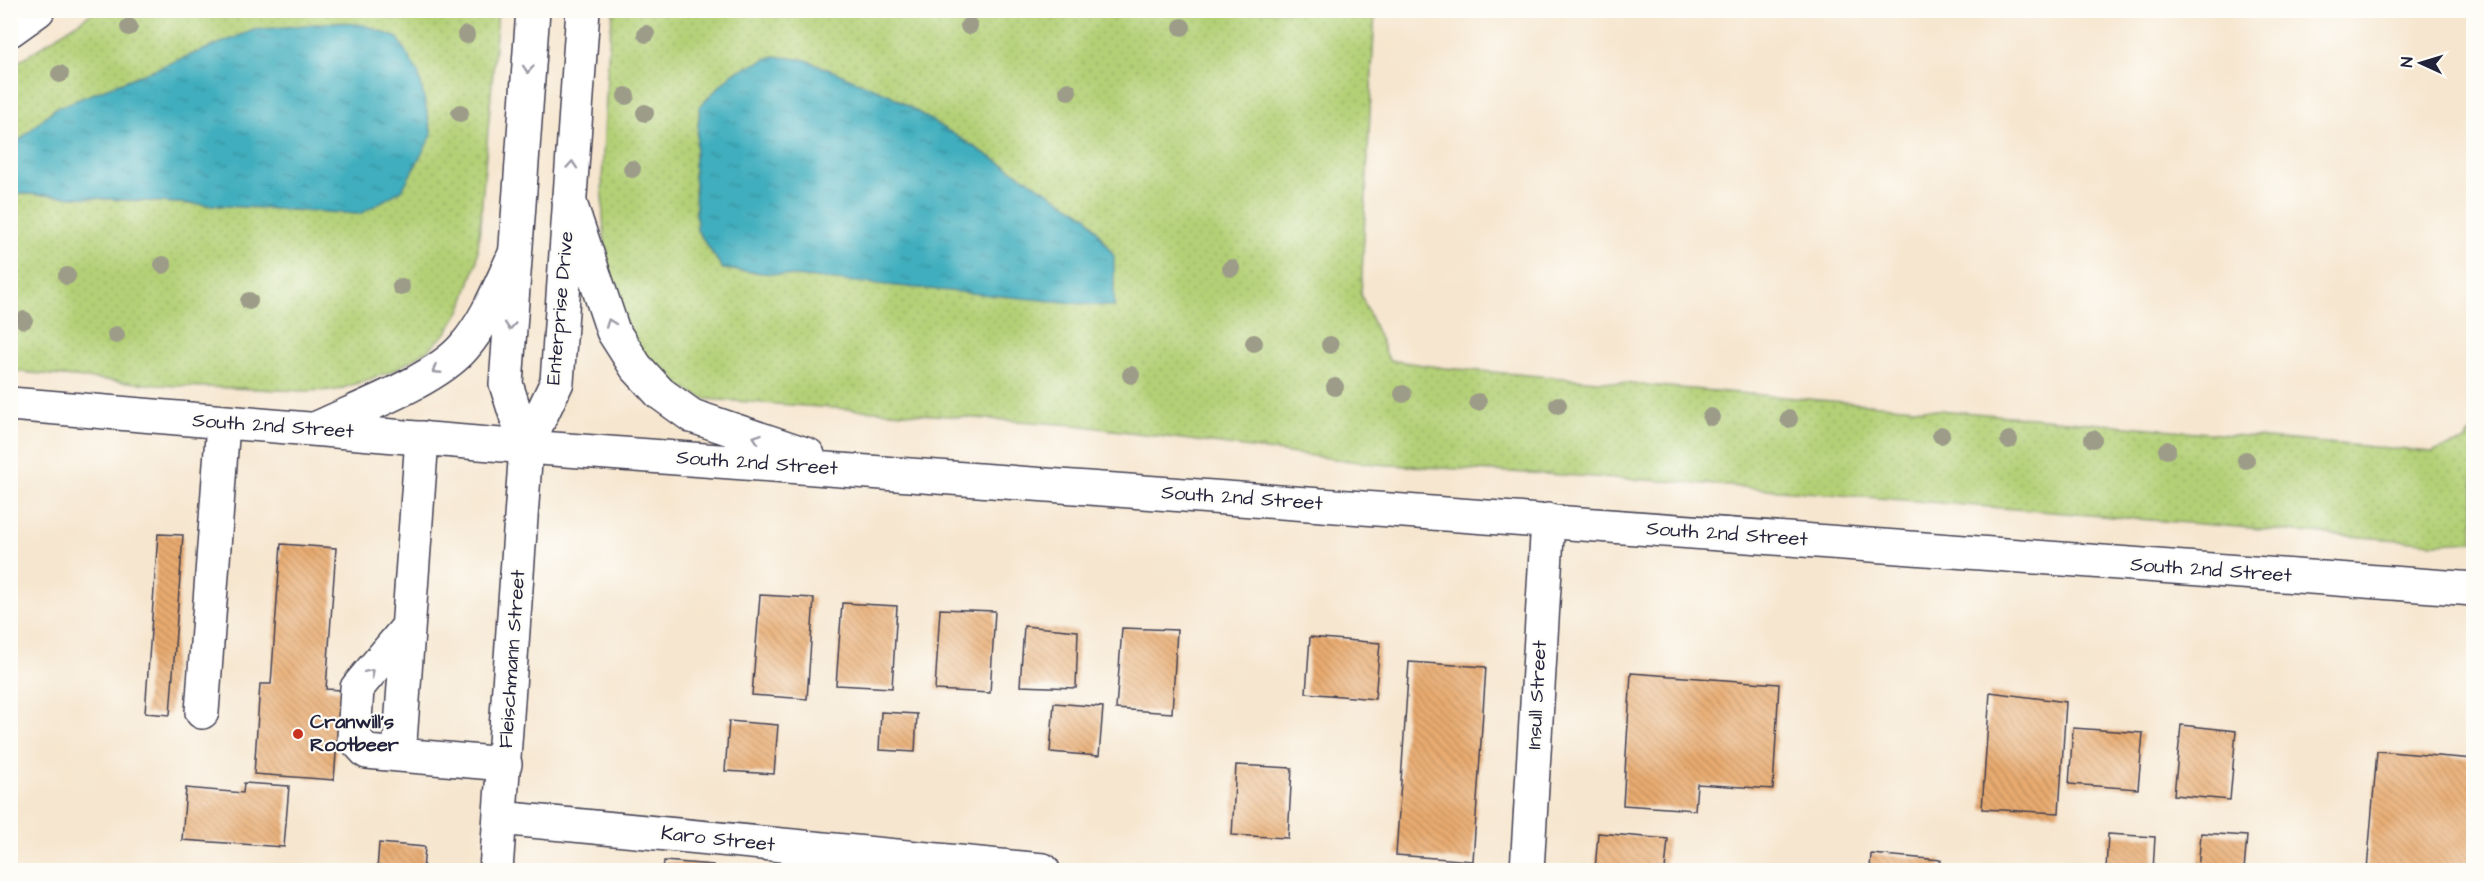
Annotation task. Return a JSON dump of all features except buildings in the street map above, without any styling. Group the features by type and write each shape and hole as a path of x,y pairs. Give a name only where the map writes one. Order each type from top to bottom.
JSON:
{"main road":[{"path":"10,30 38,10"},
{"path":"526,447 506,384 533,10"},
{"name":"Enterprise Drive","path":"526,447 557,382 583,10"},
{"path":"569,200 613,331 636,367 660,393 692,416 852,470"},
{"path":"314,429 437,371 464,347 486,313 514,254"},
{"name":"South 2nd Street","path":"10,404 526,447 2474,589"},
{"path":"202,712 223,423"},
{"path":"399,755 422,438"},
{"name":"Fleischmann Street","path":"496,870 526,447"},
{"name":"Insull Street","path":"1527,870 1548,520"},
{"path":"2419,585 2474,572"},
{"path":"408,627 357,688 354,738 367,752 505,764"},
{"name":"Karo Street","path":"500,818 1043,870"}],"green space":[{"path":"614,10 1375,11 1361,295 1389,360 1445,368 2432,452 2466,441 2473,430 2473,541 2436,543 1680,482 1374,464 1075,425 706,399 669,379 642,351 623,317 611,279 602,196 607,76","holes":["774,56 1114,306 723,269 697,230 694,168 700,106 733,73"]},
{"path":"95,11 498,11 477,261 461,309 447,332 430,349 395,370 337,390 304,391 158,385 11,371 11,193 360,214 11,178 11,67"}],"water":[{"path":"337,22 364,25 398,38 419,75 432,135 402,190 360,214 11,193 13,146 54,109 254,30"},
{"path":"774,56 806,60 890,95 1087,216 1114,256 1114,307 723,269 697,230 694,168 700,106 733,73"}],"place":[{"name":"Cranwill's Rootbeer","path":"298,734"}]}
